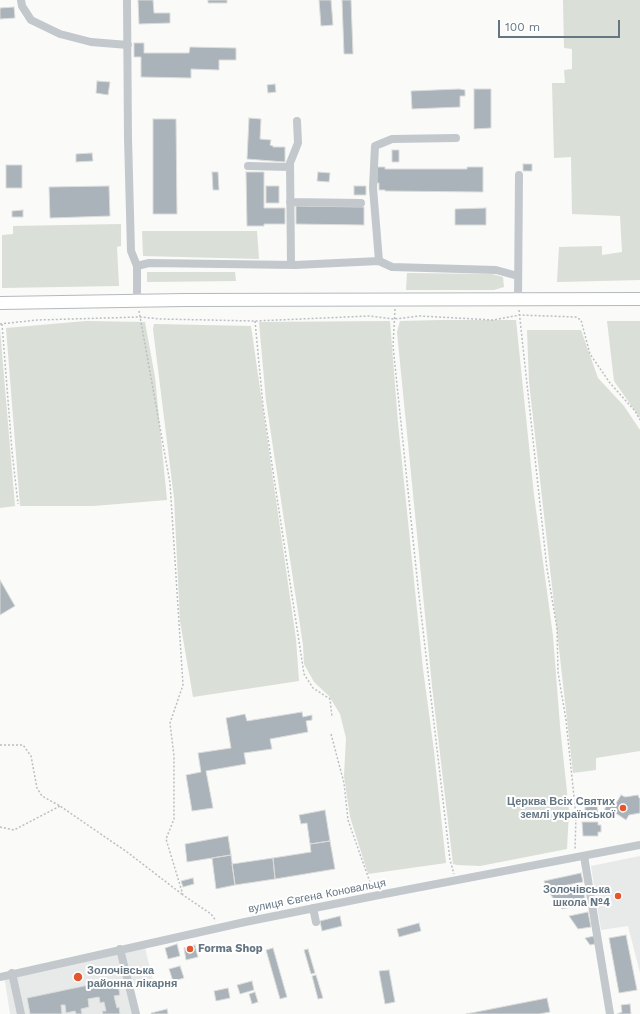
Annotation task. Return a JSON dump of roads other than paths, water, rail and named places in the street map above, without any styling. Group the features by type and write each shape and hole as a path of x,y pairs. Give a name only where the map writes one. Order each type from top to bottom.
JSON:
{"highway":[{"path":"0,304 137,301 640,299"}],"street":[{"path":"21,0 22,6 31,20 60,34 91,42 128,45"},
{"path":"127,0 131,251 137,266 137,301"},
{"path":"291,265 290,163 298,142 297,121"},
{"path":"378,261 373,188 375,146 392,139 456,138"},
{"path":"248,166 290,167"},
{"path":"518,299 519,175"},
{"path":"290,202 361,203"},
{"path":"137,266 149,264 291,265 378,261 392,267 496,270 518,276"},
{"name":"вулиця Євгена Коновальця","path":"0,977 120,949 313,908 640,845"},
{"path":"584,856 610,1014"},
{"path":"313,908 316,922"},
{"path":"120,949 136,1014"},
{"path":"12,973 21,1014"}],"place":[{"name":"Церква Всіх Святих землі української","path":"623,808"},
{"name":"Золочівська школа №4","path":"618,896"},
{"name":"Forma Shop","path":"190,949"},
{"name":"Золочівська районна лікарня","path":"78,977"}]}
